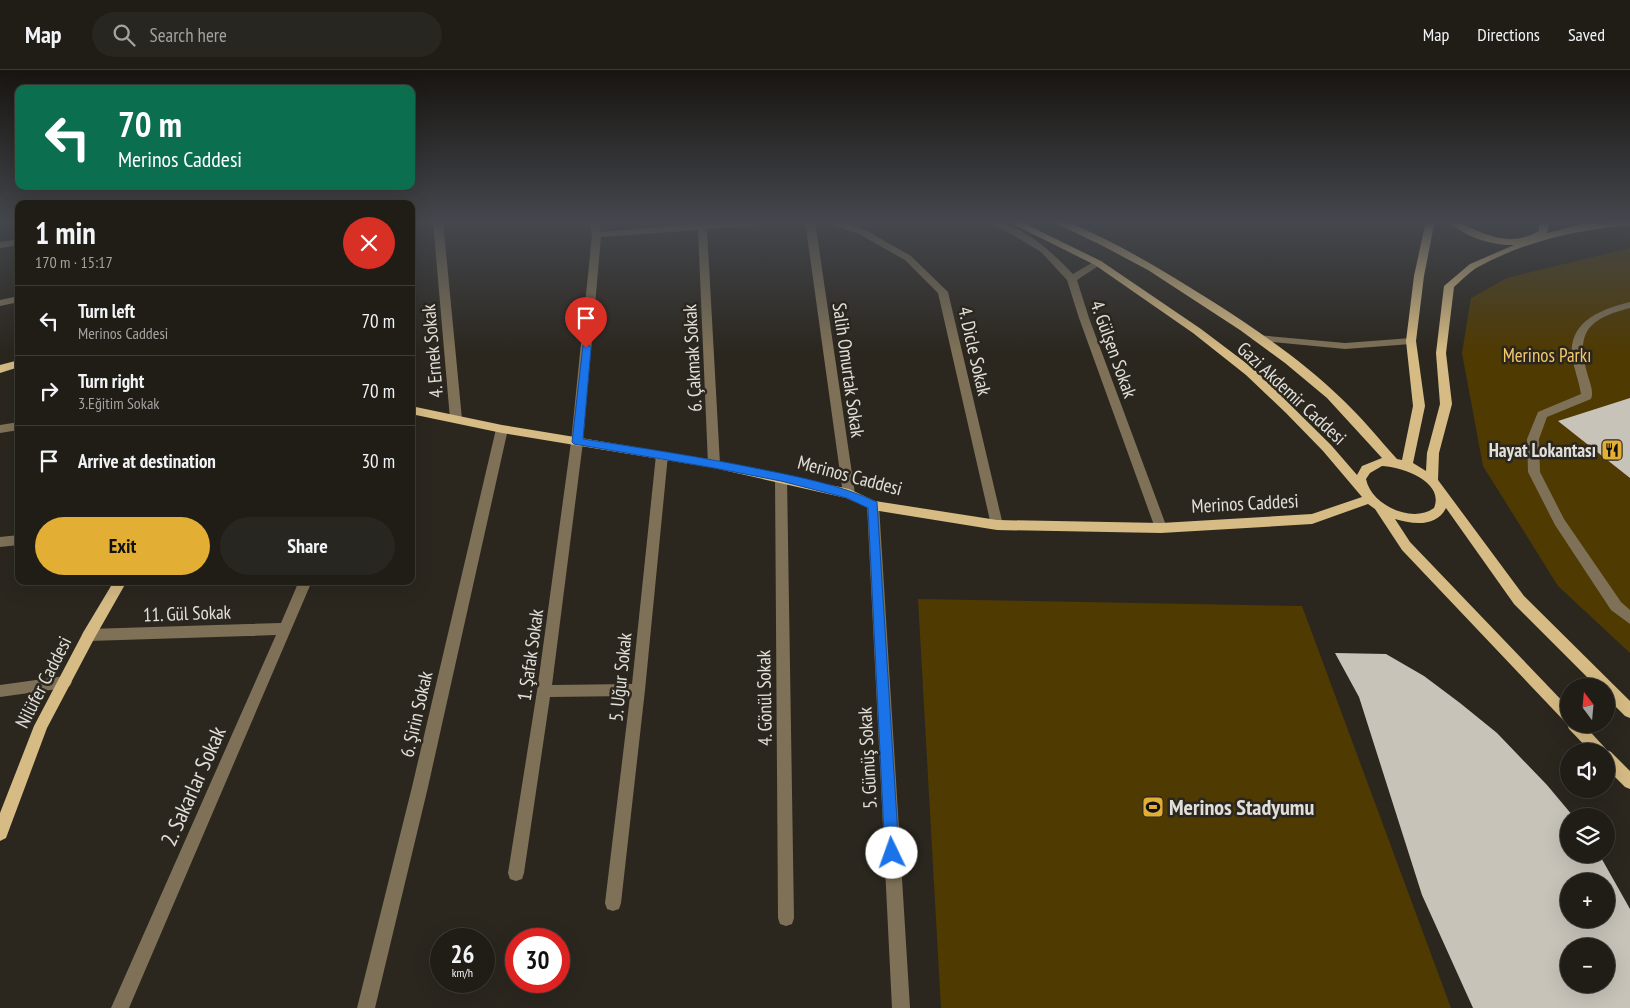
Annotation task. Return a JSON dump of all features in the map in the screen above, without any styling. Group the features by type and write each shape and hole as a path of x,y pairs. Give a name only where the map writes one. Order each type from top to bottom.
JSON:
{"main road":[{"name":"Gazi Akdemir Caddesi","path":"1101,265 1197,331 1250,372 1328,448 1370,499"},
{"name":"Gazi Akdemir Caddesi","path":"1145,265 1213,307 1257,338 1332,396 1393,462"},
{"path":"1407,465 1419,406 1411,341 1421,265"},
{"path":"1370,499 1392,514 1405,518 1429,518 1437,513 1442,506 1442,498 1435,485 1433,453 1446,404 1441,352 1449,286 1476,265"},
{"path":"0,369 15,364"},
{"name":"Merinos Caddesi","path":"415,411 502,429 662,455 781,477 849,494 873,505 996,525 1161,528 1312,520 1370,499"},
{"path":"1560,709 1406,546 1370,499 1360,480 1363,471 1370,465 1380,462 1393,462 1407,465 1435,485 1519,600 1597,678"},
{"name":"Nilüfer Caddesi","path":"0,833 41,726 89,635 119,585"},
{"path":"1615,696 1630,711"},
{"path":"1583,733 1592,743"},
{"path":"1615,766 1630,782"}],"street":[{"name":"4. Ernek Sokak","path":"442,265 456,419"},
{"name":"1. Şafak Sokak","path":"516,873 544,691 577,442 594,265"},
{"name":"6. Çakmak Sokak","path":"705,265 714,464"},
{"name":"Salih Omurtak Sokak","path":"816,265 849,494"},
{"name":"4. Dicle Sokak","path":"915,265 943,292 996,525"},
{"name":"4. Gülşen Sokak","path":"1058,265 1072,279 1084,318 1161,528"},
{"path":"1072,279 1095,265"},
{"path":"0,303 15,300"},
{"path":"1630,305 1614,309 1594,318 1579,333 1577,354 1587,396 1542,415 1533,439 1534,472 1558,522 1616,606 1630,618"},
{"path":"1257,338 1345,346 1411,341"},
{"path":"0,429 15,427"},
{"name":"6. Şirin Sokak","path":"366,1008 420,787 502,429"},
{"name":"5. Uğur Sokak","path":"613,903 638,690 662,455"},
{"name":"4. Gönül Sokak","path":"781,477 786,918"},
{"name":"5. Gümüş Sokak","path":"873,505 901,1008"},
{"path":"0,542 15,540"},
{"name":"2. Sakarlar Sokak","path":"120,1008 304,585"},
{"name":"11. Gül Sokak","path":"89,635 286,629"},
{"path":"0,691 64,682"},
{"path":"544,691 638,690"}],"green space":[{"name":"Merinos Parkı","path":"1561,265 1630,265 1630,653 1558,586 1483,466 1462,353 1471,298 1507,278"},
{"name":"Merinos Stadyumu","path":"918,599 1302,606 1451,1008 941,1008"}],"building":[{"name":"Hayat Lokantası","path":"1630,398 1630,478 1558,421"},
{"path":"1335,653 1386,654 1424,676 1497,733 1566,808 1560,808 1560,863 1604,863 1610,873 1560,873 1560,928 1615,928 1615,882 1630,909 1630,1008 1473,1008 1422,895 1359,697"}],"place":[{"name":"Hayat Lokantası","path":"1612,450"},
{"name":"Merinos Stadyumu","path":"1153,807"}],"route":[{"path":"586,348 577,442 781,477 849,494 873,505 892,853"}]}
